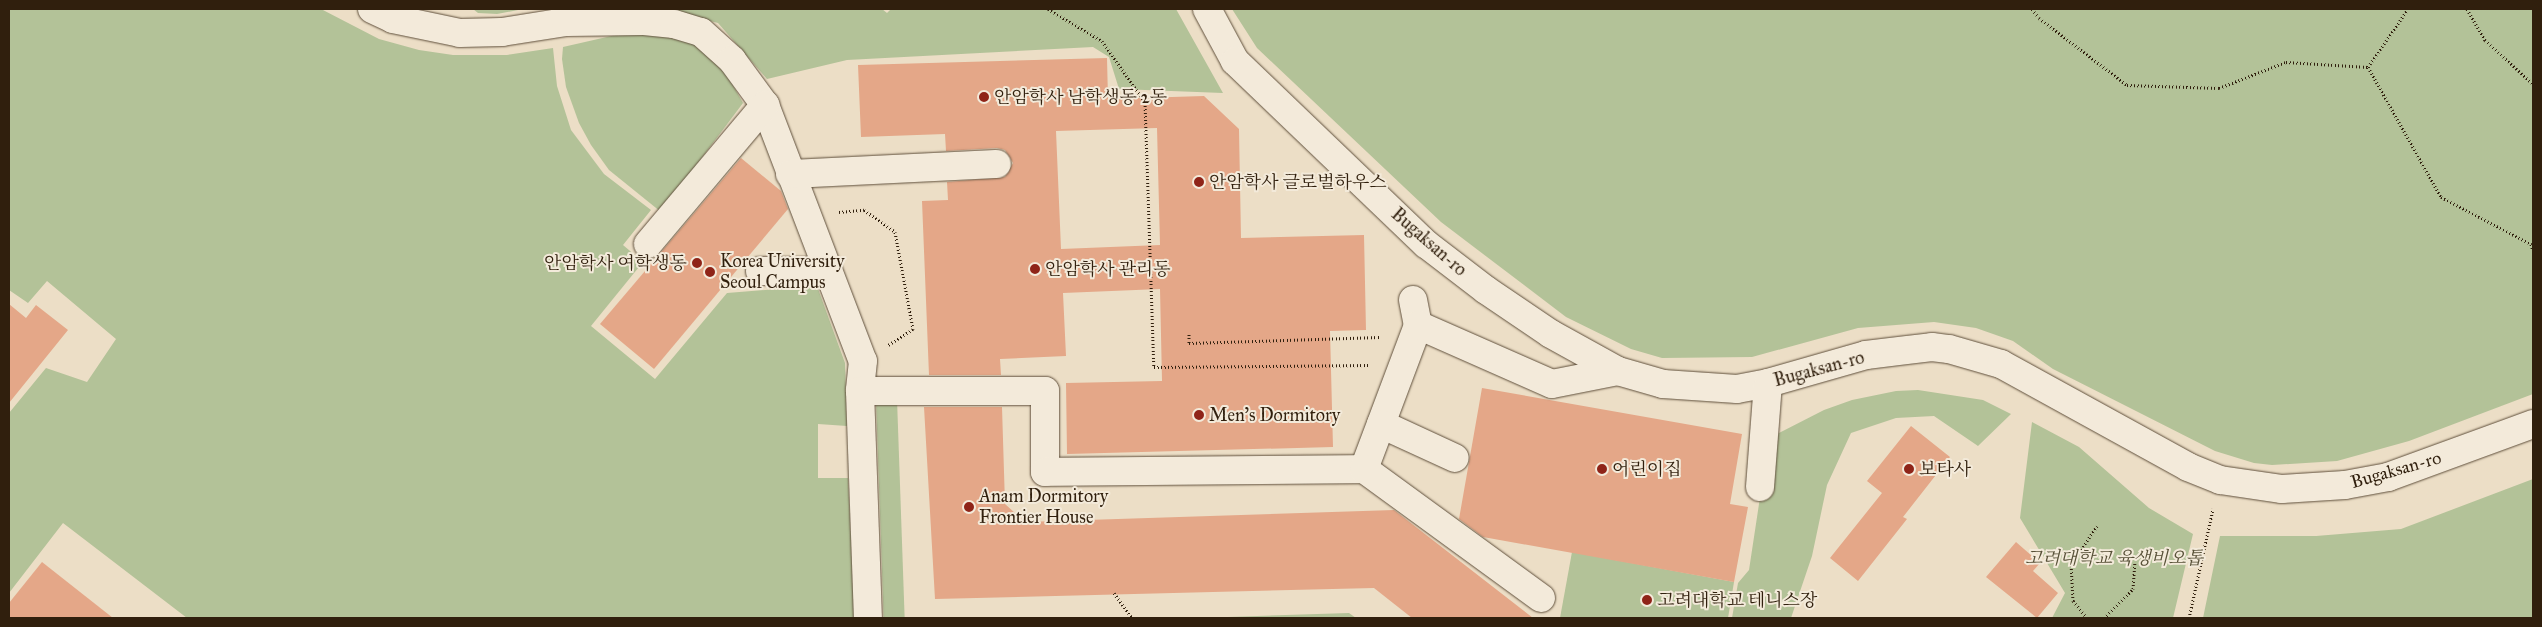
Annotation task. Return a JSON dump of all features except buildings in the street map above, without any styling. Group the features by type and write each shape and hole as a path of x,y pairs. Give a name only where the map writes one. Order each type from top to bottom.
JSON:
{"street":[{"path":"372,9 393,19 460,33 502,32 567,15 674,24 701,32 725,52 765,105 863,361 860,391 868,618"},
{"name":"Bugaksan-ro","path":"1207,9 1235,61 1426,244 1527,318 1618,371 1663,384 1707,389 1768,383 1866,355 1932,347 1967,352 2001,364 2188,467 2220,480 2282,489 2345,485 2388,477 2533,424"},
{"path":"648,244 765,105"},
{"path":"790,174 997,164"},
{"path":"760,272 828,271"},
{"path":"1364,469 1381,424 1416,313 1552,384 1618,371"},
{"path":"1760,486 1768,383"},
{"path":"860,391 1045,391 1045,472 1364,469 1541,598"},
{"path":"1381,424 1455,458"}],"path":[{"path":"1048,9 1102,41 1145,102 1154,367 1376,365"},
{"path":"2032,9 2038,18 2127,84 2219,88 2286,62 2368,67"},
{"path":"2368,67 2408,9"},
{"path":"2467,9 2485,40 2533,84"},
{"path":"2368,67 2441,198 2531,244"},
{"path":"806,215 864,210 895,232 912,329 863,361"},
{"path":"2533,238 2531,244 2533,251"},
{"path":"1189,334 1189,343 1382,337"},
{"path":"2189,618 2220,480"},
{"path":"2087,618 2072,601 2071,564 2097,526"},
{"path":"2104,618 2133,589 2135,563"},
{"path":"1114,593 1132,618"}],"green space":[{"path":"9,9 321,9 379,39 419,50 453,55 507,55 553,48 557,86 571,130 604,174 651,210 623,245 643,262 591,326 655,379 727,293 817,286 845,363 847,426 818,424 818,478 848,478 855,618 187,618 63,523 9,593 9,413 46,368 87,382 116,339 47,281 28,303 9,290"},
{"path":"473,9 523,9 497,14 478,13"},
{"path":"589,9 882,9 887,13 891,9 1176,9 1223,93 1119,89 1109,57 1093,47 847,60 767,79 718,23 672,11"},
{"path":"1232,9 2533,9 2533,394 2409,441 2337,461 2272,465 2254,463 2215,451 2053,369 2013,341 1976,328 1934,322 1858,328 1752,357 1662,358 1631,349 1566,317 1441,222 1257,48"},
{"path":"648,33 676,36 699,47 722,66 743,103 661,212 609,170 591,145 579,123 566,87 562,59 563,47 620,34"},
{"path":"1918,390 1983,400 2011,414 1978,446 1934,416 1896,418 1851,433 1827,485 1812,556 1791,618 1732,618 1738,583 1749,570 1769,438 1824,410 1852,400 1896,391"},
{"path":"897,399 905,618 884,618 876,400"},
{"name":"고려대학교 육생비오톱","path":"2032,422 2079,447 2149,508 2193,534 2173,618 2052,618 2065,593 2020,518"},
{"path":"2533,479 2533,618 2203,618 2220,536 2316,536 2401,529"},
{"name":"고려대학교 테니스장","path":"1572,552 1734,582 1728,618 1560,618"},
{"path":"1349,613 1356,618 1198,618"}],"place":[{"name":"안암학사 남학생동 2동","path":"984,97"},
{"name":"안암학사 글로벌하우스","path":"1199,182"},
{"name":"안암학사 여학생동","path":"697,263"},
{"name":"안암학사 관리동","path":"1035,269"},
{"name":"Korea University Seoul Campus","path":"710,272"},
{"name":"Men's Dormitory","path":"1199,415"},
{"name":"어린이집","path":"1602,469"},
{"name":"보타사","path":"1909,469"},
{"name":"Anam Dormitory Frontier House","path":"969,507"},
{"name":"고려대학교 테니스장","path":"1647,600"}]}
